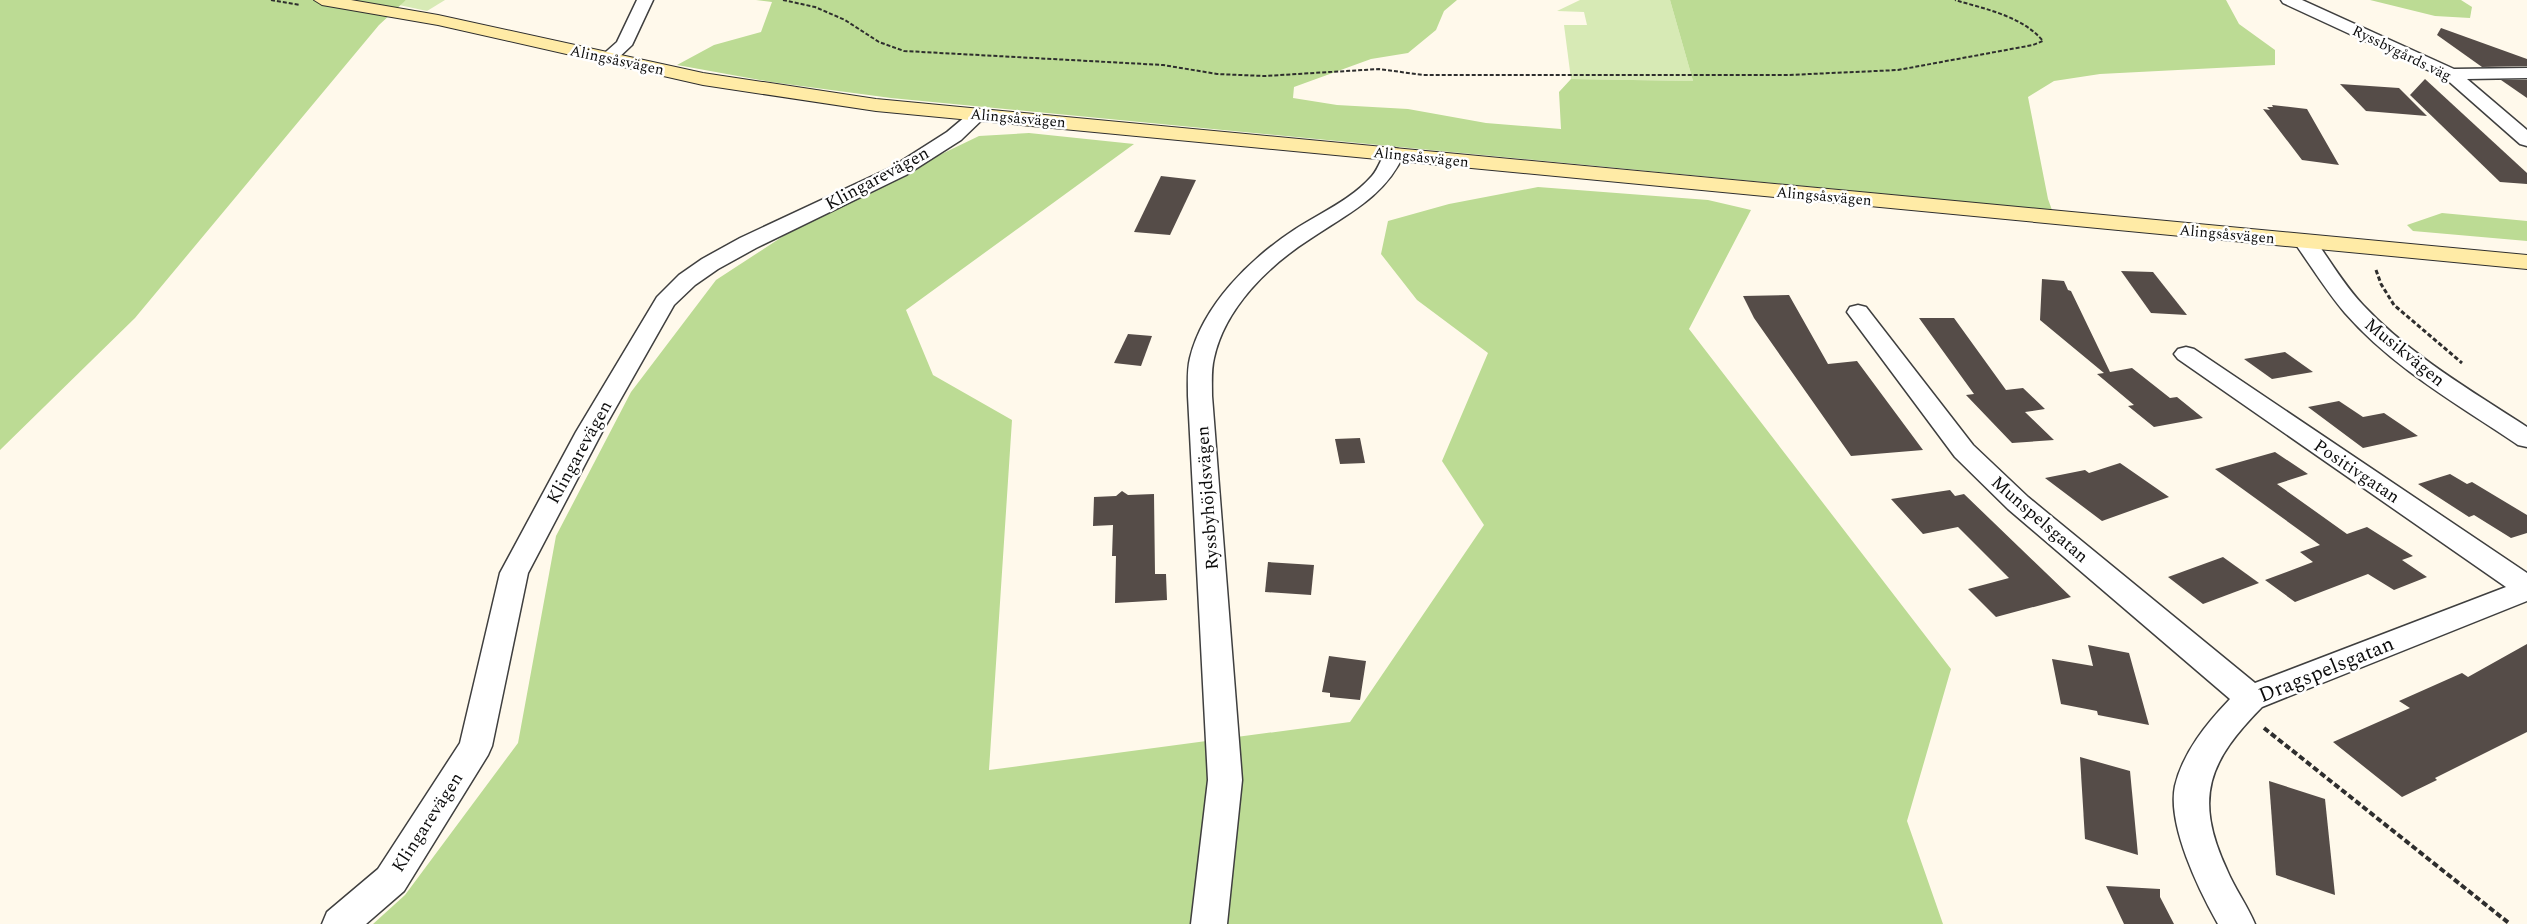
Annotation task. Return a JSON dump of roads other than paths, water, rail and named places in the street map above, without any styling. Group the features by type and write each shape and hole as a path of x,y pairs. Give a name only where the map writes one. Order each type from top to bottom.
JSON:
{"main road":[{"name":"Alingsåsvägen","path":"322,0 438,20 744,86 876,105 2527,262"}],"street":[{"path":"608,58 624,46 645,0"},
{"name":"Ryssbygårds väg","path":"2290,0 2451,74 2527,140"},
{"path":"2451,74 2527,73"},
{"name":"Klingarevägen","path":"340,924 391,880 476,746 514,573 589,432 665,302 687,280 710,264 748,243 899,170 960,131 978,115"},
{"name":"Ryssbyhöjdsvägen","path":"1209,924 1225,780 1218,639 1200,396 1202,354 1218,321 1233,297 1256,270 1276,252 1374,187 1390,166 1394,154"},
{"name":"Musikvägen","path":"2305,242 2353,308 2382,337 2432,376 2527,439"},
{"name":"Munspelsgatan","path":"1858,312 1964,451 2018,503 2245,704"},
{"name":"Positivgatan","path":"2186,354 2527,589"},
{"name":"Dragspelsgatan","path":"2237,924 2214,883 2194,831 2192,787 2205,753 2245,704 2527,589"}]}
